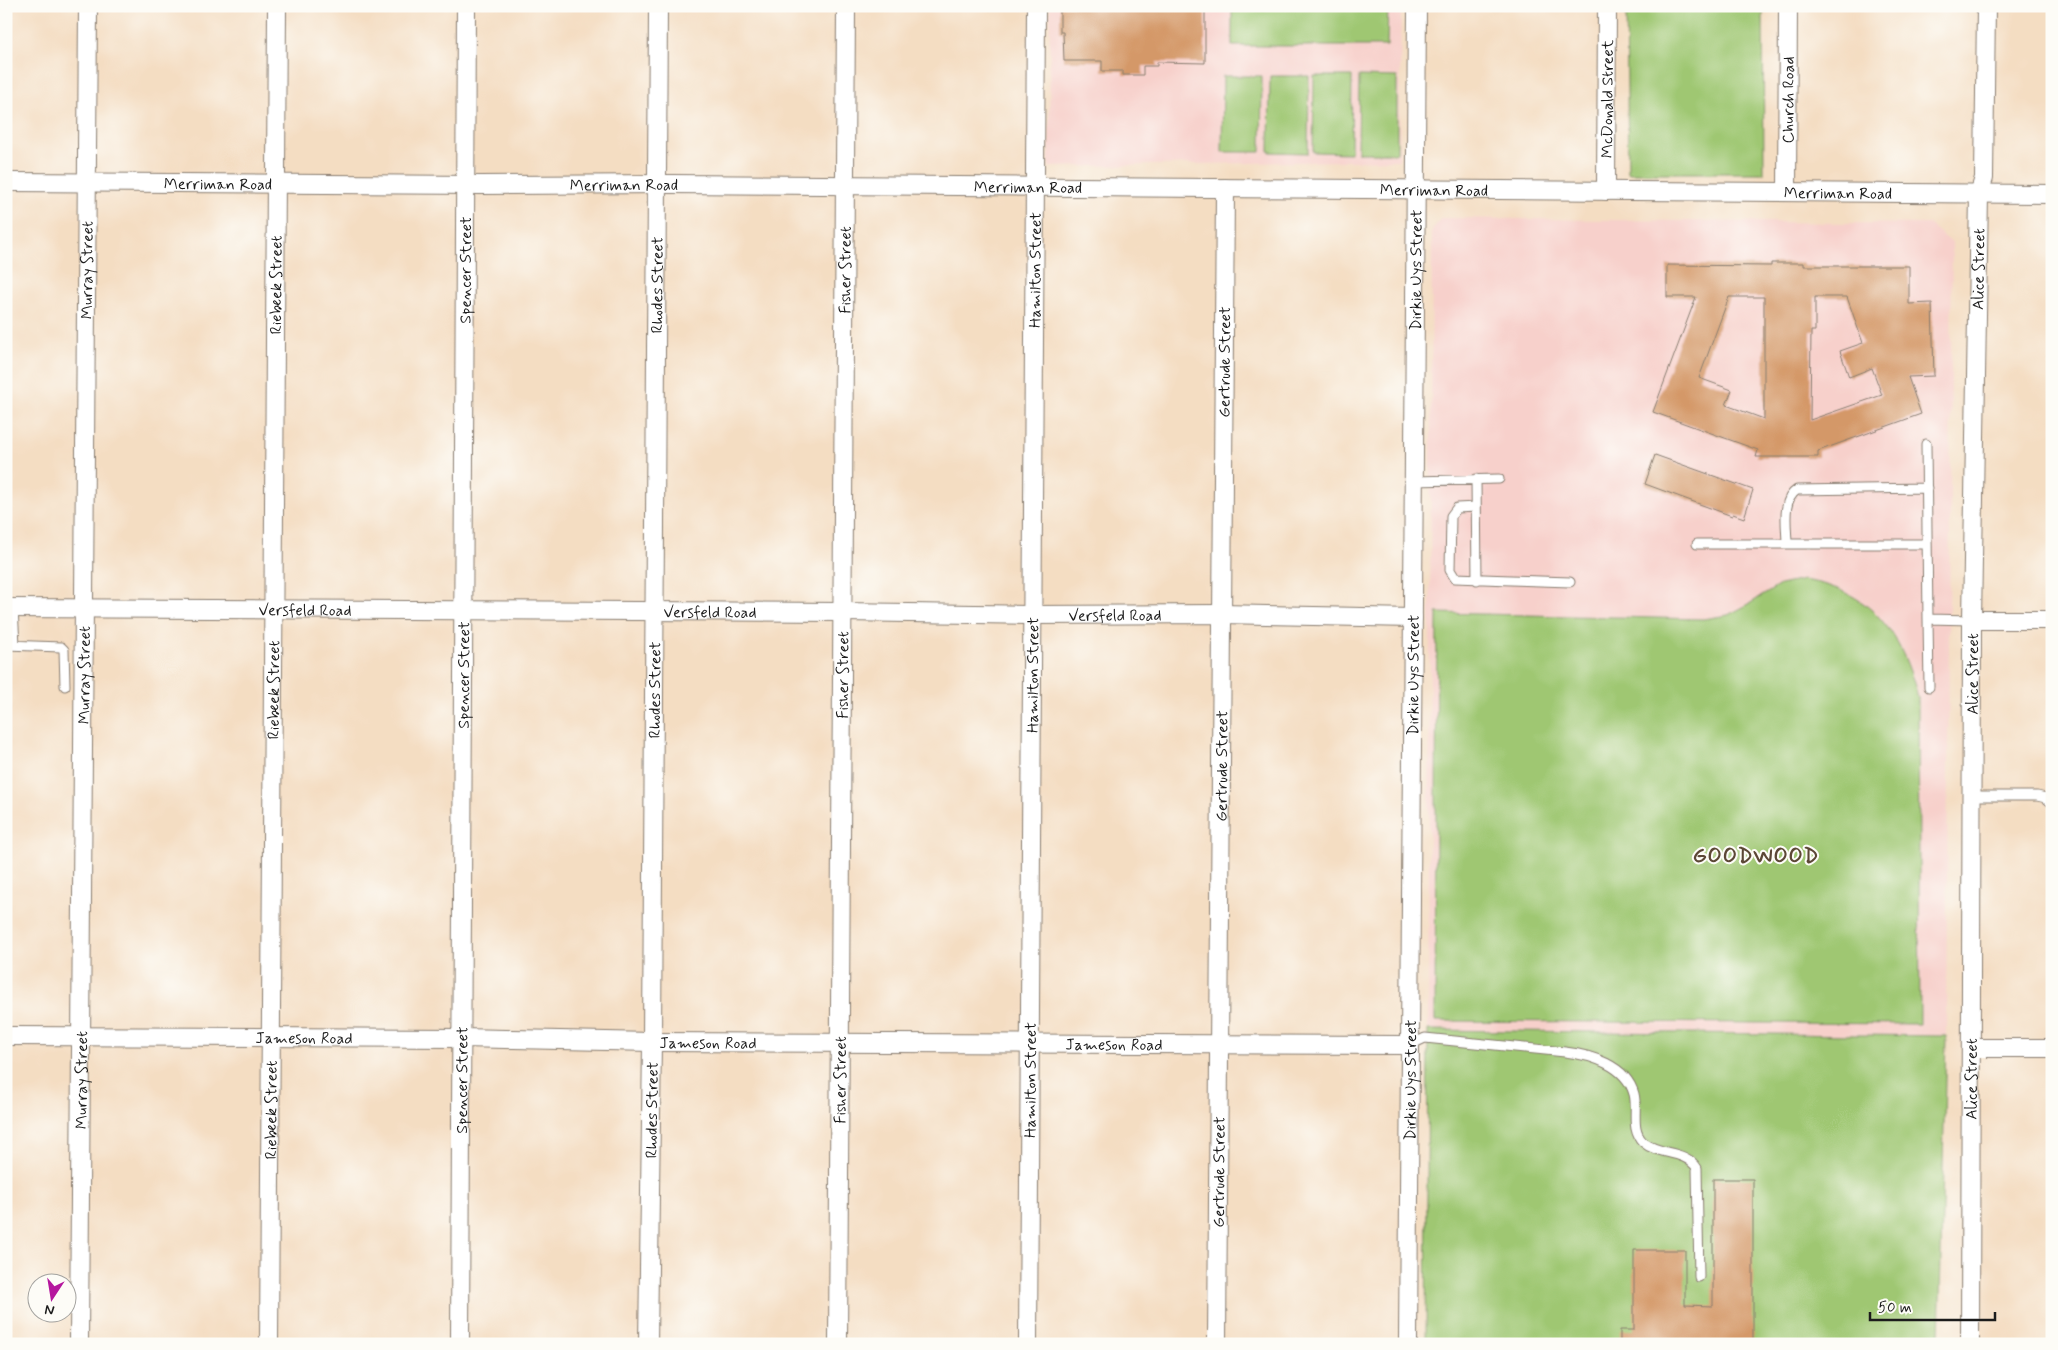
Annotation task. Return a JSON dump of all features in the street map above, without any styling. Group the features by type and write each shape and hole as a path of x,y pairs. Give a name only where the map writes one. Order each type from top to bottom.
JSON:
{"street":[{"name":"Murray Street","path":"80,1344 88,6"},
{"name":"Riebeek Street","path":"269,1344 278,6"},
{"name":"Spencer Street","path":"460,1344 466,6"},
{"name":"Rhodes Street","path":"648,1344 652,1042 658,6"},
{"name":"Fisher Street","path":"838,1344 846,6"},
{"name":"Hamilton Street","path":"1028,1344 1036,6"},
{"name":"Dirkie Uys Street","path":"1408,1344 1417,6"},
{"name":"McDonald Street","path":"1606,191 1607,6"},
{"name":"Church Road","path":"1787,192 1788,6"},
{"name":"Alice Street","path":"1970,1344 1972,620 1978,194 1984,178 1986,6"},
{"name":"Merriman Road","path":"6,182 87,184 657,184 846,187 2052,194"},
{"name":"Gertrude Street","path":"1217,1344 1225,188"},
{"name":"Versfeld Road","path":"10,608 843,612 1032,615 1222,614 1413,618"},
{"path":"1972,620 2052,620"},
{"name":"Jameson Road","path":"6,1036 462,1038 652,1042 840,1041 1410,1045"},
{"path":"1972,1048 2052,1048"}],"lane":[{"path":"1926,444 1929,687"},
{"path":"1476,479 1477,580"},
{"path":"1414,481 1499,479"},
{"path":"1787,544 1787,503 1790,495 1797,490 1927,488"},
{"path":"1476,507 1457,508 1451,516 1450,570 1455,578 1570,582"},
{"path":"1697,544 1927,544"},
{"path":"10,608 11,646 61,646 64,650 65,686"},
{"path":"1928,619 1972,620"},
{"path":"1971,796 2037,796 2046,798 2052,803"},
{"path":"1410,1045 1425,1038 1583,1054 1615,1068 1627,1081 1634,1094 1637,1134 1642,1141 1651,1147 1684,1156 1692,1161 1697,1168 1699,1277"}],"shaded area":[{"path":"1050,6 1401,6 1399,160 1049,167"},
{"path":"1441,218 1929,224 1952,243 1946,1036 1428,1030 1432,230"}],"green space":[{"path":"1232,6 1388,6 1387,46 1232,46"},
{"path":"1626,6 1763,6 1764,173 1628,173"},
{"path":"1223,76 1262,76 1261,152 1222,152"},
{"path":"1270,76 1309,76 1308,153 1269,152"},
{"path":"1314,76 1352,76 1351,153 1313,152"},
{"path":"1359,76 1397,77 1397,153 1358,153"},
{"path":"1803,580 1827,585 1848,594 1880,618 1903,653 1918,697 1920,1024 1435,1021 1437,613 1703,619 1728,615 1780,585"},
{"path":"1428,1030 1946,1036 1939,1344 1426,1344"}],"building":[{"path":"1060,6 1205,6 1205,63 1157,62 1157,66 1143,66 1143,75 1123,75 1123,71 1102,71 1102,61 1064,61 1063,32 1060,32"},
{"path":"1771,263 1804,263 1804,266 1909,266 1909,304 1932,303 1934,376 1908,377 1921,414 1818,451 1818,457 1756,457 1758,450 1653,412 1696,297 1667,297 1667,265 1771,266","holes":["1729,297 1764,297 1764,419 1726,405 1732,390 1699,378","1815,297 1847,297 1863,343 1840,351 1849,377 1872,368 1882,395 1810,420 1811,331 1815,331"]},
{"path":"1655,455 1753,490 1744,518 1733,514 1732,516 1645,484"},
{"path":"1713,1179 1753,1179 1753,1344 1620,1344 1620,1330 1634,1330 1634,1250 1685,1250 1685,1305 1713,1306"}],"district":[{"name":"GOODWOOD","path":"1756,855"}]}
